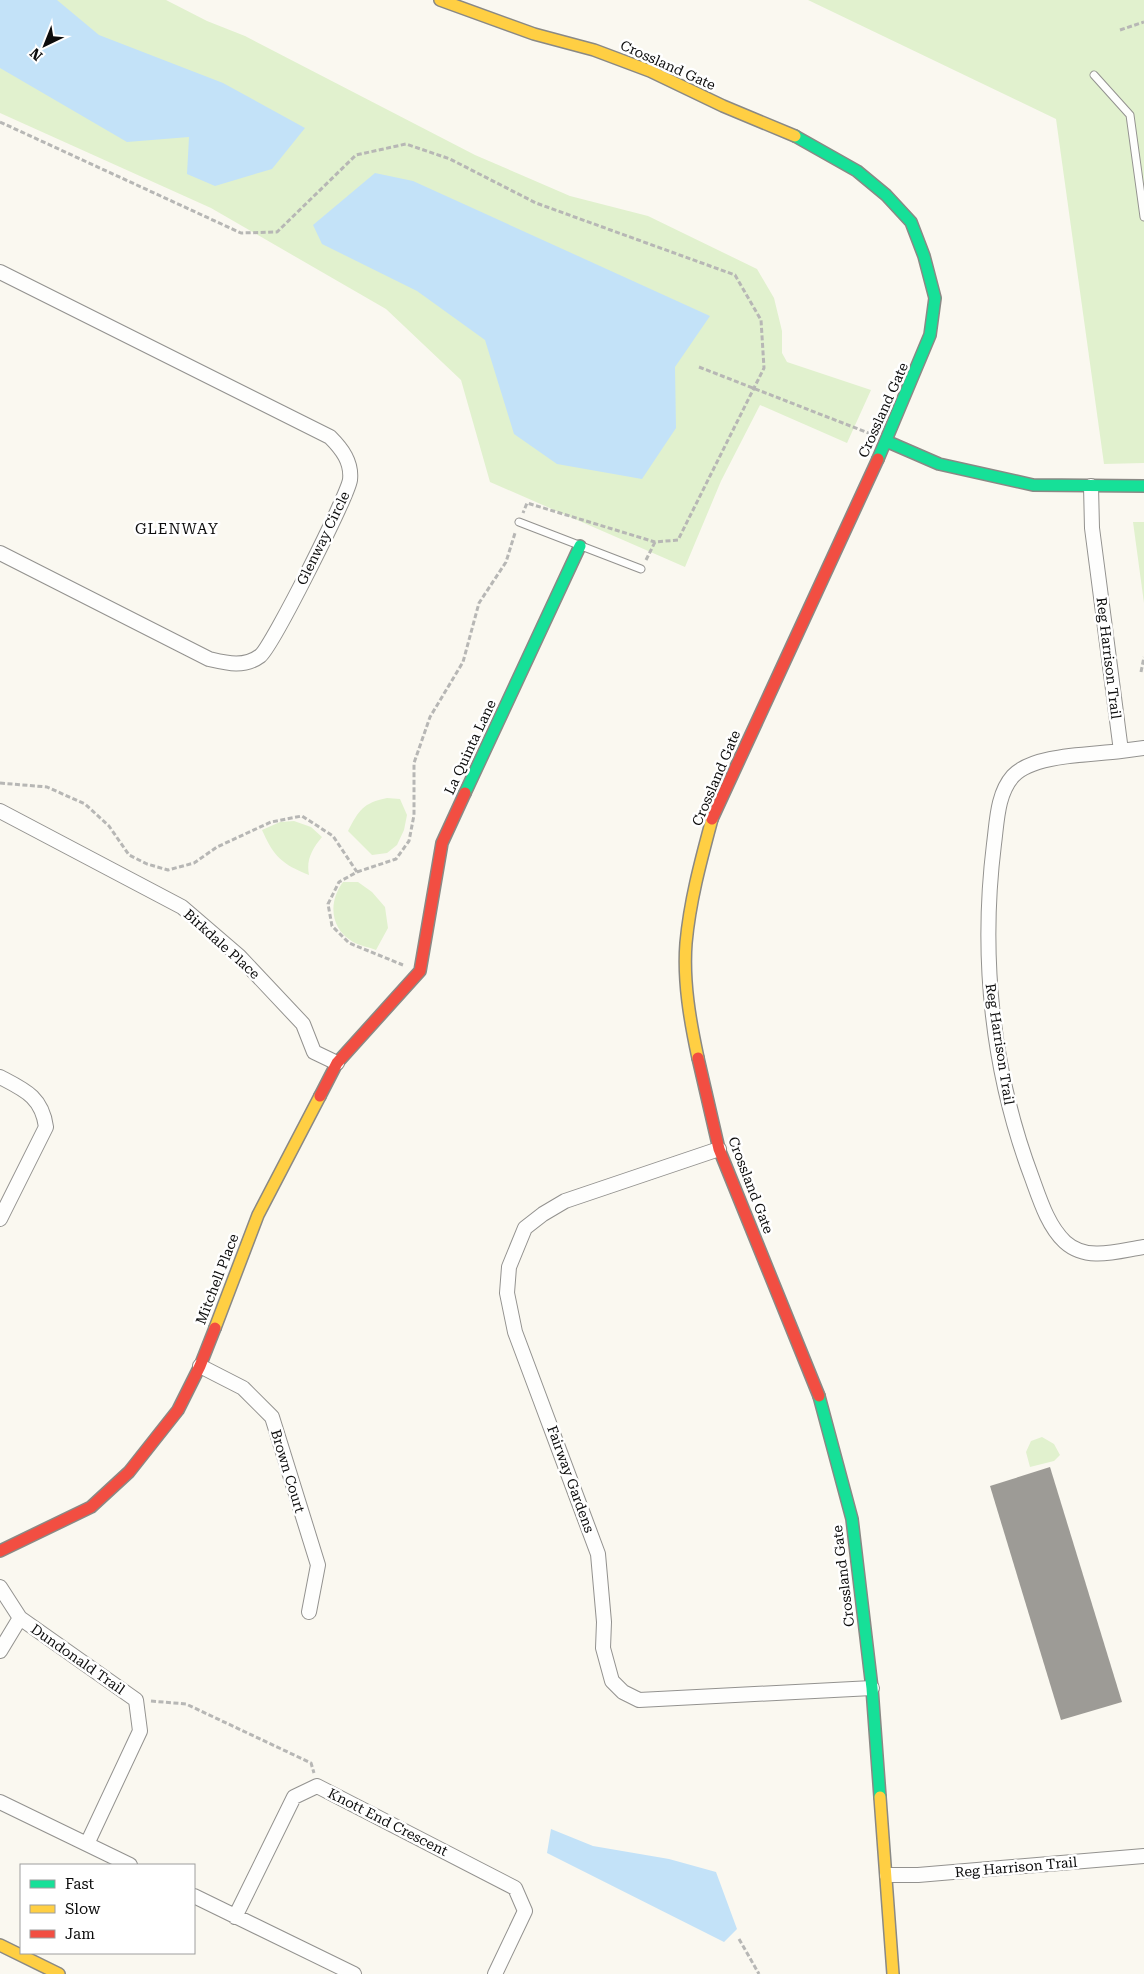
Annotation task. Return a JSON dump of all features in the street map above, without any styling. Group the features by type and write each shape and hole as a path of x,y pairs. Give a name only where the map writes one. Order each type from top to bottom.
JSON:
{"street":[{"name":"Crossland Gate","path":"440,0 534,34 594,50 650,70 723,106 794,136 858,171 886,195 911,222 924,256 935,298 930,334 886,441 712,818 694,886 686,944 687,994 696,1055 719,1149 823,1406 852,1519 872,1688 894,1974"},
{"name":"Glenway Circle","path":"0,272 330,438 342,450 349,464 350,481 330,527 273,639 260,656 237,666 209,659 0,553"},
{"path":"886,441 939,464 1033,486 1144,486"},
{"name":"Reg Harrison Trail","path":"1091,486 1092,528 1121,751 1032,764 1012,777 1004,789 998,814 990,875 988,927 989,985 1002,1074 1015,1128 1038,1195 1052,1224 1065,1242 1086,1253 1096,1254 1144,1248"},
{"name":"La Quinta Lane","path":"420,971 436,888 442,843 580,546"},
{"path":"1121,751 1144,748"},
{"name":"Birkdale Place","path":"0,811 182,906 239,956 303,1024 314,1052 336,1063"},
{"name":"Mitchell Place","path":"0,1552 91,1507 129,1472 178,1410 200,1366 258,1215 336,1063 420,971"},
{"path":"0,1077 33,1098 44,1111 46,1127 0,1219"},
{"name":"Fairway Gardens","path":"719,1149 565,1201 543,1214 526,1228 508,1267 507,1293 515,1332 598,1554 604,1622 603,1648 612,1681 623,1692 639,1700 872,1688"},
{"name":"Brown Court","path":"200,1366 243,1388 272,1417 318,1565 309,1612"},
{"name":"Dundonald Trail","path":"0,1587 20,1618 136,1700 140,1731 87,1844"},
{"path":"0,1651 20,1618"},
{"name":"Knott End Crescent","path":"235,1917 294,1797 317,1786 515,1888 526,1911 496,1974"},
{"path":"0,1802 128,1864"},
{"name":"Reg Harrison Trail","path":"887,1875 918,1875 1144,1856"},
{"path":"195,1897 354,1974"},
{"path":"0,1945 59,1974"}],"lane":[{"path":"1094,75 1130,115 1144,217"},
{"path":"519,522 641,569"}],"path":[{"path":"1120,30 1144,22"},
{"path":"0,122 241,233 277,232 356,155 406,144 450,159 536,203 736,275 761,320 764,368 752,388 678,540 655,542 527,503 506,562 479,603 463,662 430,717 414,764 414,815 408,840 396,859 357,872 339,882 328,904 332,926 349,943 420,971"},
{"path":"699,367 886,441"},
{"path":"641,569 655,542"},
{"path":"1144,657 1141,672 1144,670"},
{"path":"0,783 47,787 85,804 109,826 129,855 147,864 168,870 194,863 217,847 271,822 302,816 333,836 357,872"},
{"path":"136,1700 186,1704 311,1763 317,1786"},
{"path":"739,1939 759,1974"}],"green space":[{"path":"0,0 166,0 207,21 245,36 475,155 570,196 648,216 757,269 774,298 782,331 782,353 787,362 871,390 847,443 760,405 721,481 685,567 490,482 461,380 386,309 211,208 0,113"},
{"path":"808,0 1144,0 1144,463 1104,464 1056,119"},
{"path":"1133,522 1144,522 1144,603"},
{"path":"387,798 400,799 407,815 404,830 397,845 387,853 372,855 348,831 363,808 372,802"},
{"path":"294,821 311,827 322,837 311,855 308,864 309,875 280,859 262,830 280,822"},
{"path":"343,882 358,882 372,892 385,907 388,928 376,950 359,945 345,937 336,923 334,915 335,898"},
{"path":"1042,1437 1054,1444 1060,1455 1054,1461 1030,1467 1026,1452 1031,1441"}],"water":[{"path":"0,0 57,0 99,35 223,83 305,128 272,169 215,186 187,174 189,137 127,142 0,68"},
{"path":"375,173 413,181 710,316 675,367 676,428 642,479 557,464 514,434 485,340 417,291 322,244 313,225"},
{"path":"551,1829 593,1846 669,1859 716,1872 737,1929 724,1942 547,1853"}],"building":[{"path":"1050,1467 1122,1702 1061,1720 990,1486"}],"traffic: fast":[{"path":"795,136 857,171 886,195 911,222 924,256 935,298 930,335 878,459"},
{"path":"886,441 939,464 1033,485 1144,486"},
{"path":"465,793 580,546"},
{"path":"819,1396 852,1519 872,1688 880,1797"}],"traffic: slow":[{"path":"440,0 534,34 594,50 650,71 723,106 795,136"},
{"path":"698,1058 688,1001 685,957 693,896 712,819"},
{"path":"215,1328 258,1215 320,1096"},
{"path":"880,1797 893,1974"},
{"path":"0,1945 59,1974"}],"traffic: jam":[{"path":"712,819 878,459"},
{"path":"320,1096 337,1063 420,971 442,843 465,793"},
{"path":"698,1058 719,1149 819,1396"},
{"path":"0,1551 91,1507 129,1472 178,1410 200,1366 215,1328"}],"district":[{"name":"GLENWAY","path":"177,529"}]}
